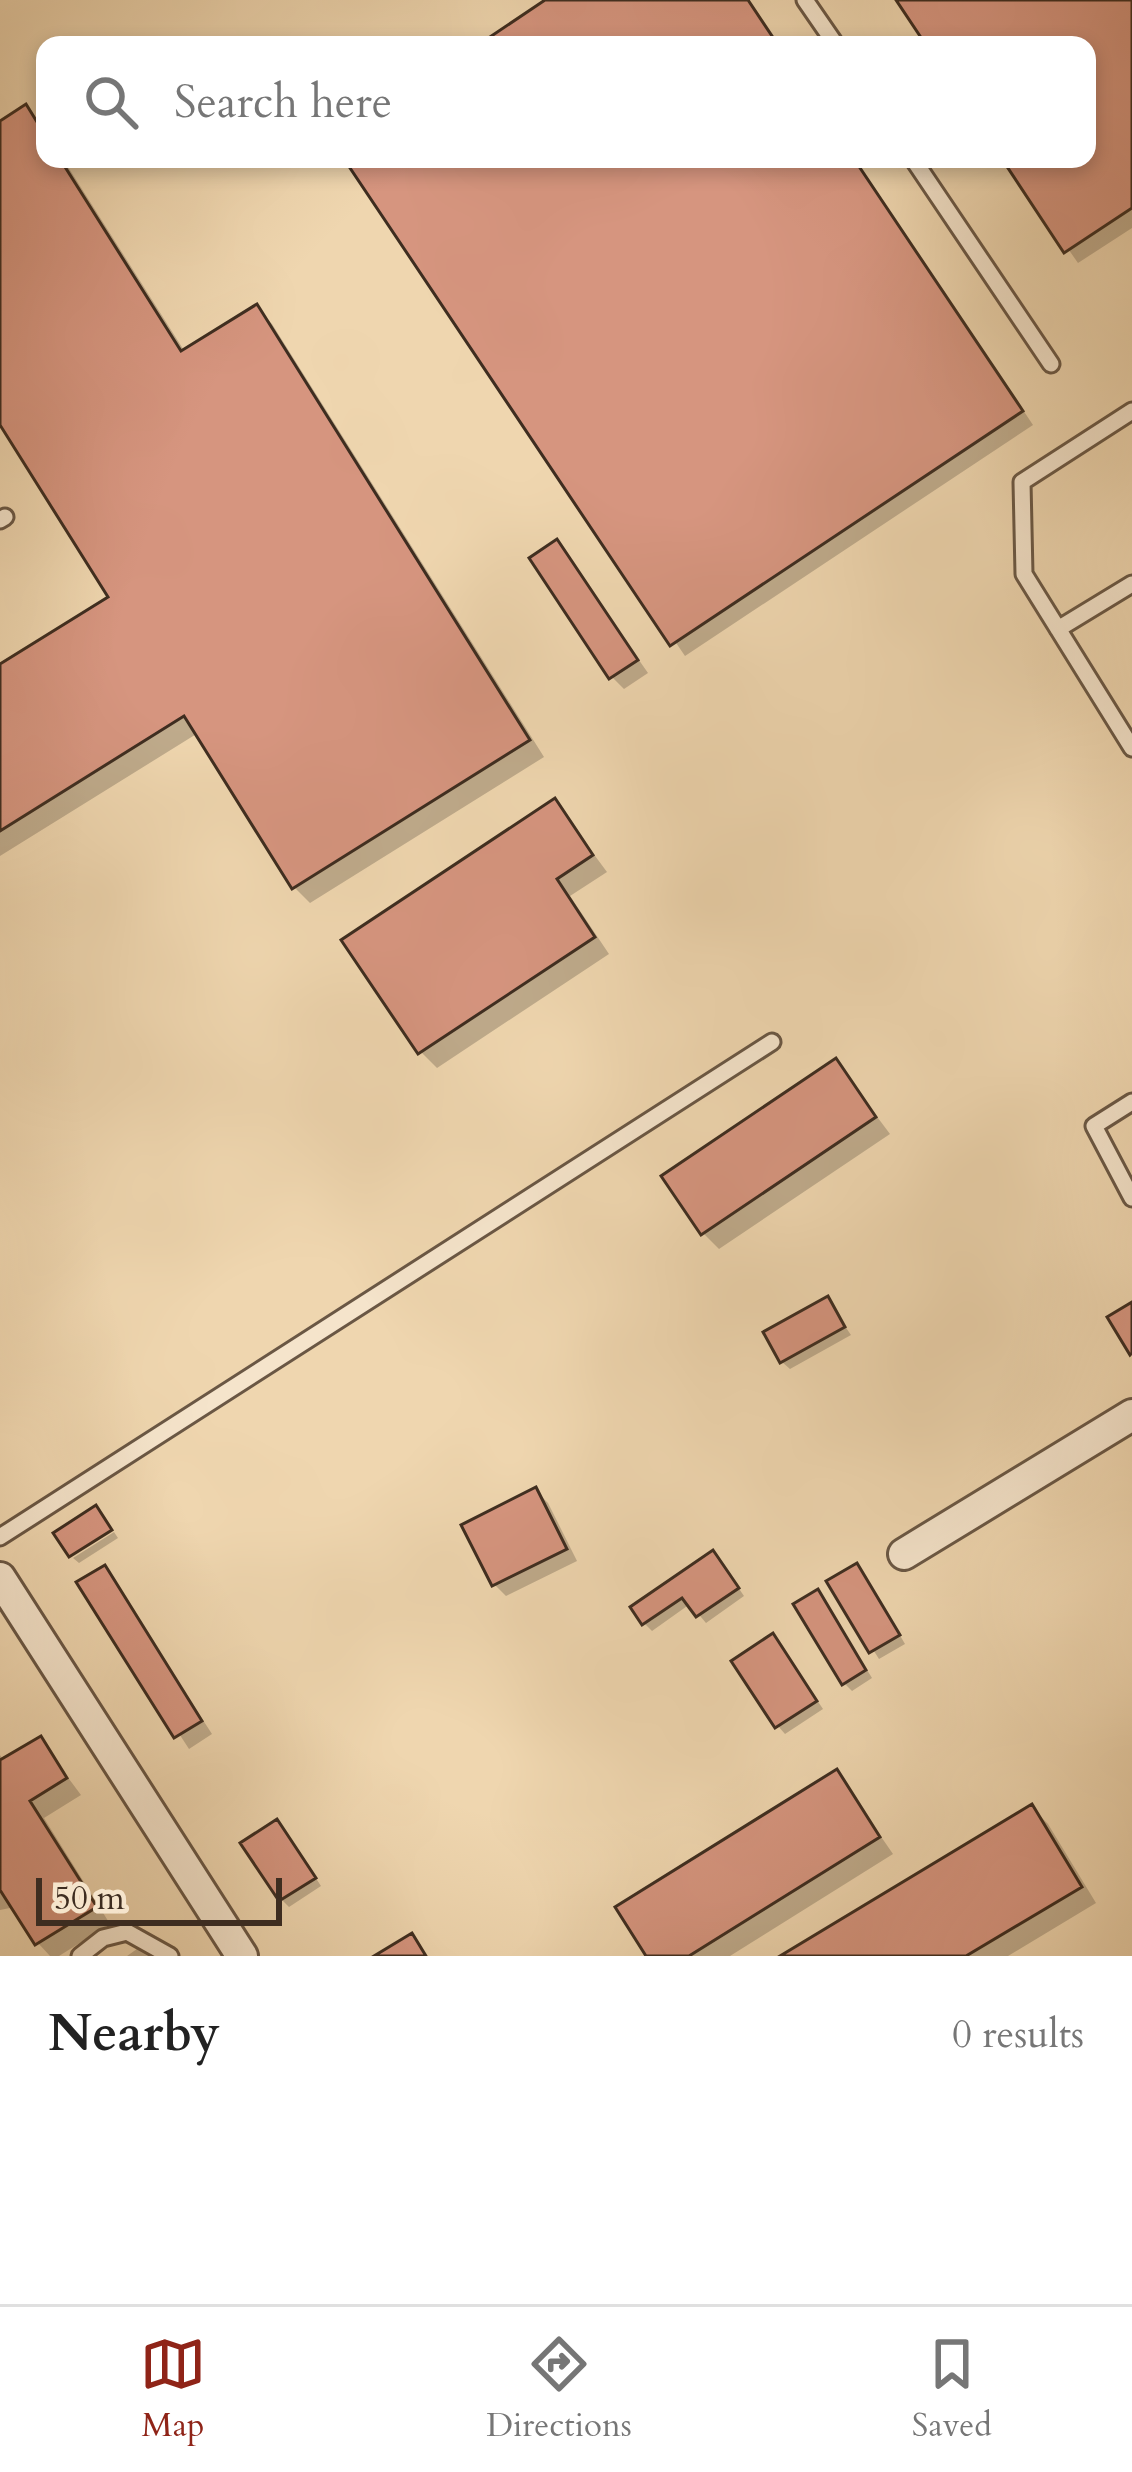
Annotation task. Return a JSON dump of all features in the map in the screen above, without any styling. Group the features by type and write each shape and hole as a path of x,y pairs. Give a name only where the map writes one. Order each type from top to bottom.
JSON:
{"street":[{"path":"904,1554 1132,1415"},
{"path":"0,1578 242,1956"}],"lane":[{"path":"805,0 830,36"},
{"path":"919,168 1052,364"},
{"path":"1132,411 1022,482 1024,574 1125,721 1132,748"},
{"path":"1058,628 1132,584"},
{"path":"0,1537 772,1042"},
{"path":"1132,1102 1094,1126 1132,1198"},
{"path":"80,1956 104,1937 127,1932 170,1956"}],"building":[{"path":"545,0 748,0 772,36 491,36"},
{"path":"896,0 1132,0 1132,208 1064,253 1008,168 1096,168 1096,36 920,36"},
{"path":"26,104 36,120 36,168 66,168 181,351 257,304 530,740 292,889 184,716 0,831 0,664 108,597 0,425 0,121"},
{"path":"350,168 860,168 1023,411 670,646"},
{"path":"557,539 638,660 609,679 529,558"},
{"path":"555,798 593,855 557,879 595,937 418,1054 341,940"},
{"path":"836,1058 876,1117 701,1235 661,1176"},
{"path":"828,1296 845,1327 780,1363 763,1332"},
{"path":"1132,1302 1132,1353 1130,1355 1107,1317"},
{"path":"536,1487 567,1549 492,1586 461,1525"},
{"path":"96,1505 112,1530 69,1557 53,1533"},
{"path":"713,1550 739,1588 696,1617 682,1598 642,1625 630,1607"},
{"path":"857,1563 900,1635 869,1653 826,1581"},
{"path":"105,1565 202,1721 174,1738 76,1582"},
{"path":"818,1589 866,1670 842,1685 793,1604"},
{"path":"773,1633 817,1701 775,1728 731,1661"},
{"path":"41,1736 67,1778 30,1801 97,1907 35,1945 0,1890 0,1760"},
{"path":"837,1769 880,1837 689,1956 646,1956 615,1907"},
{"path":"1032,1804 1082,1887 966,1956 780,1956"},
{"path":"277,1819 316,1878 279,1901 240,1843"},
{"path":"412,1933 426,1956 374,1956"}]}
